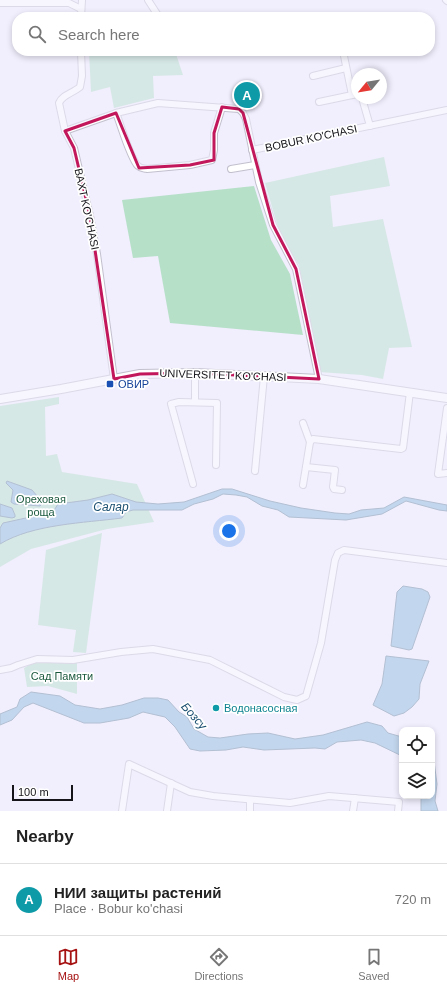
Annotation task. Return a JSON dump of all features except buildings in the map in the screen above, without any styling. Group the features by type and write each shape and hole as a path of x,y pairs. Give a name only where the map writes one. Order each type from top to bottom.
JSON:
{"main road":[{"name":"UNIVERSITET KO'CHASI","path":"0,399 140,374 195,373 319,379 447,398"}],"street":[{"path":"81,12 82,0"},
{"path":"148,0 156,12"},
{"path":"0,3 69,3 81,8"},
{"name":"BAXT KO'CHASI","path":"81,56 82,76 80,87 74,92 63,97 59,103 65,131 74,148 90,216 97,254 114,379"},
{"path":"344,56 351,84"},
{"path":"313,76 346,68"},
{"path":"319,102 351,95"},
{"name":"BOBUR KO'CHASI","path":"65,131 116,113 158,103 222,107 239,109 243,113 246,119 252,150 447,110"},
{"path":"364,104 370,126"},
{"path":"116,113 137,165 147,169 190,166 212,160 214,157 214,133 222,107"},
{"path":"252,150 259,182 273,225 296,269 319,379"},
{"path":"231,169 255,165"},
{"path":"195,373 195,402"},
{"path":"255,470 264,376"},
{"path":"310,442 313,439 401,450 403,448 410,392"},
{"path":"193,484 170,404 179,402 217,402 216,465"},
{"path":"447,408 444,448 438,474 447,474"},
{"path":"303,423 305,432 310,442 303,485"},
{"path":"306,467 335,470 333,487 334,489 342,490"},
{"path":"0,670 11,668 18,664 37,659 73,660 121,652 153,649 210,660 284,697 296,700 306,696 322,643 335,560 338,553 344,550 447,563"},
{"path":"122,811 129,764 190,792 250,800 290,803 329,796 399,802 398,811"},
{"path":"167,811 171,783"},
{"path":"353,811 355,798"},
{"path":"250,800 250,811"}],"highlighted area":[{"path":"222,107 239,109 243,113 273,225 296,269 319,379 195,373 140,374 114,379 90,216 74,148 65,131 116,113 139,168 190,165 214,160 214,133"}],"green space":[{"path":"89,56 177,56 183,75 153,76 154,98 114,108 110,87 91,92"},
{"path":"384,157 390,186 330,196 333,227 383,219 412,347 389,348 383,379 362,375 319,372 299,265 282,241 265,183"},
{"path":"254,186 271,240 290,274 303,335 170,323 158,256 133,258 122,200"},
{"name":"Ореховая роща","path":"59,397 59,404 45,407 46,456 57,454 62,472 137,484 154,522 107,529 31,549 0,567 0,406"},
{"path":"102,533 86,653 73,652 76,630 38,625 46,550"},
{"name":"Сад Памяти","path":"38,660 77,661 77,694 48,686 27,687 24,668"}],"water":[{"path":"7,481 32,490 38,497 43,499 44,502 40,506 14,504 11,502 13,490 6,483"},
{"name":"Салар","path":"222,489 232,489 270,501 301,508 335,513 349,514 361,510 384,508 404,497 447,505 447,511 406,501 382,514 346,520 289,517 278,510 262,506 247,497 223,494 213,499 194,504 182,510 133,510 126,512 122,518 43,528 13,537 0,544 0,528 3,523 53,512 58,504 88,500 112,494 136,502 158,504 184,502"},
{"path":"0,504 12,508 15,517 0,516"},
{"path":"403,586 422,589 428,592 430,597 412,649 409,650 391,646 397,592"},
{"path":"386,656 429,661 420,684 419,699 404,713 394,716 373,705 382,684"},
{"name":"Бозсу","path":"31,692 60,696 75,705 100,709 122,705 144,698 158,698 168,700 179,712 187,717 194,729 208,737 220,738 268,733 295,739 323,735 367,722 382,726 388,733 399,736 399,755 375,743 361,740 337,742 325,749 264,750 243,747 226,750 200,751 190,749 175,727 165,717 143,712 129,718 100,723 84,723 33,703 24,707 12,720 0,725 0,714 17,707 20,699"},
{"path":"435,769 437,784 435,801 438,811 421,811 421,799 435,799"}],"place":[{"name":"НИИ защиты растений","path":"247,95"},
{"name":"ОВИР","path":"110,384"},
{"name":"Водонасосная","path":"216,708"}]}
